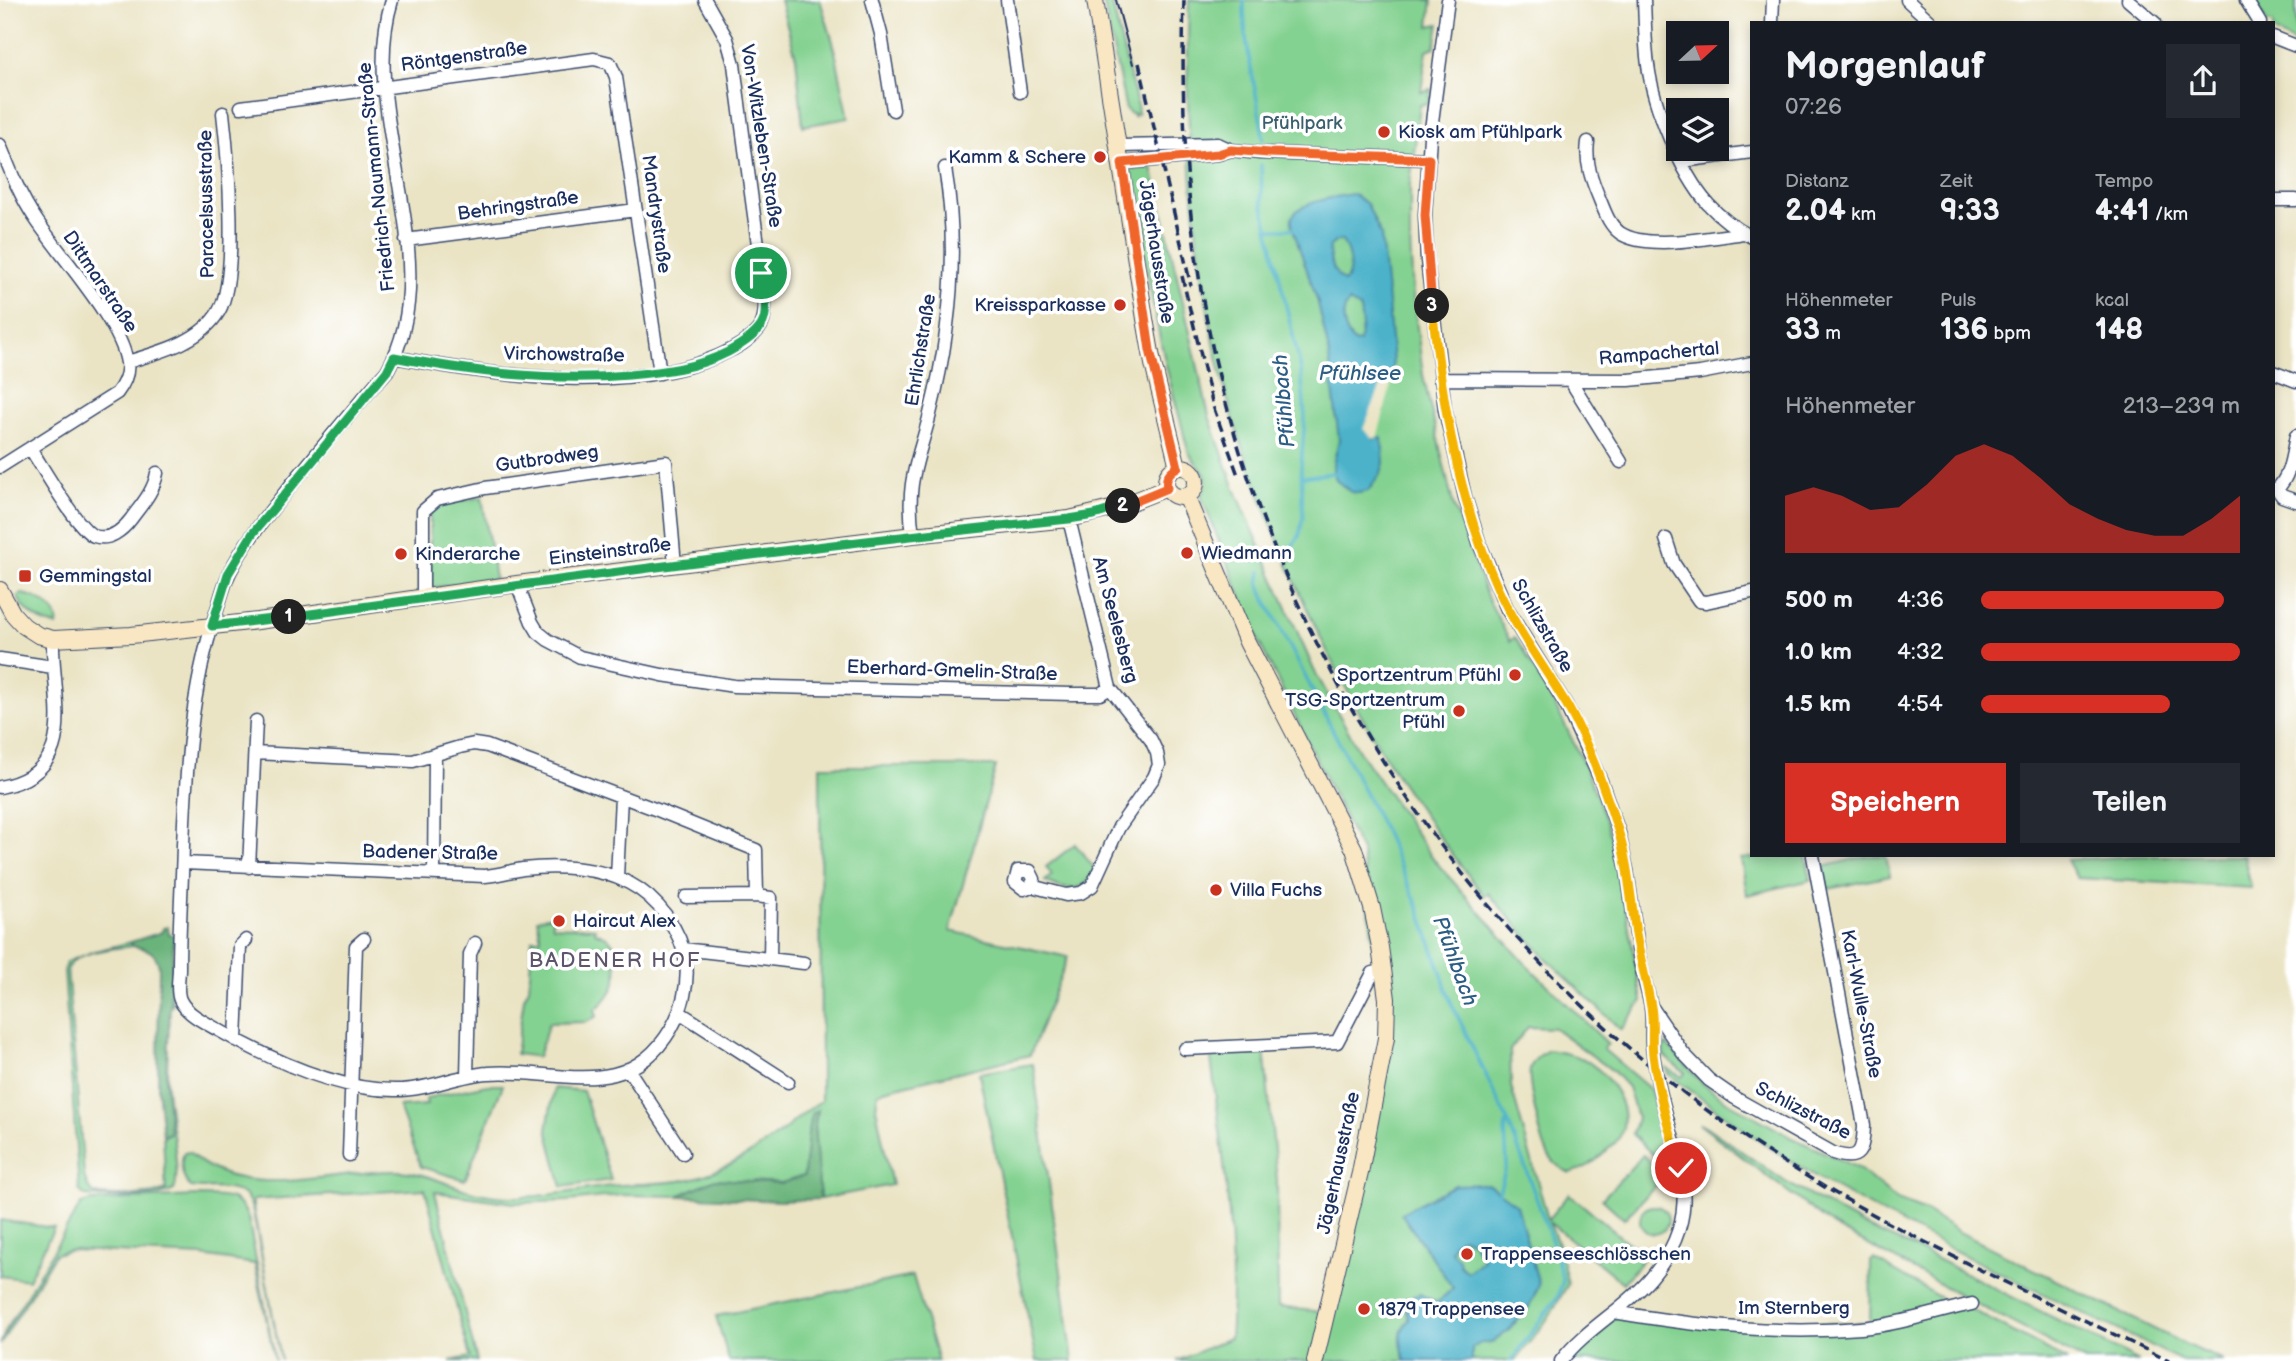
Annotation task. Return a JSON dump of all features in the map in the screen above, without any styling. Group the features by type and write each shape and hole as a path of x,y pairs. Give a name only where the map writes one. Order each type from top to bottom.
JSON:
{"street":[{"name":"Friedrich-Naumann-Straße","path":"212,626 228,574 253,533 387,371 408,312 406,240 383,54 392,0"},
{"name":"Von-Witzleben-Straße","path":"705,0 727,39 734,64 765,310 762,325"},
{"path":"872,0 881,34 893,110"},
{"path":"1007,0 1020,92"},
{"name":"Jägerhausstraße","path":"1095,0 1150,350 1178,467"},
{"name":"Schlizstraße","path":"1448,0 1429,159 1425,215 1427,260 1440,379 1462,484 1480,545 1507,609 1566,705 1581,735 1619,833 1640,962 1651,1006 1676,1045 1709,1080 1735,1098 1833,1153 1844,1157 1853,1156"},
{"path":"1644,0 1648,67 1654,95 1666,127"},
{"path":"1772,21 1773,0"},
{"path":"1907,0 1930,21"},
{"path":"2128,0 2153,21"},
{"path":"2246,0 2259,21"},
{"path":"2275,38 2296,46"},
{"name":"Röntgenstraße","path":"241,107 594,59 610,63"},
{"name":"Mandrystraße","path":"610,63 616,78 660,373"},
{"name":"Paracelsusstraße","path":"127,362 164,351 200,333 219,311 228,288 229,178 223,113"},
{"path":"1588,142 1589,168 1608,219 1619,232 1636,239 1662,242 1748,235"},
{"path":"1119,146 1218,144 1231,150 1269,153 1429,159"},
{"name":"Dittmarstraße","path":"0,145 33,216 105,316 119,340 127,362 123,384 117,393 0,467"},
{"path":"1122,163 1218,154 1231,150"},
{"path":"1729,155 1750,152"},
{"path":"1682,161 1709,204 1748,235"},
{"name":"Ehrlichstraße","path":"913,535 910,488 930,414 950,307 952,244 945,168"},
{"path":"2275,200 2296,200"},
{"name":"Behringstraße","path":"406,240 636,210"},
{"name":"Virchowstraße","path":"394,357 507,375 594,378 660,373 723,355 762,325"},
{"name":"Rampachertal","path":"1440,379 1629,380 1669,377 1750,363"},
{"path":"2275,373 2296,381"},
{"path":"1570,380 1622,462"},
{"path":"2296,436 2289,468 2283,482 2275,489 2282,496 2296,501"},
{"path":"30,448 71,511 88,533 96,537 113,535 127,524 155,486 158,473"},
{"name":"Gutbrodweg","path":"422,599 423,511 433,500 485,488 666,461 675,565"},
{"path":"1178,467 1188,468 1195,476 1196,487 1186,496 1174,495 1167,488 1167,476 1178,467"},
{"name":"Einsteinstraße","path":"53,639 131,635 212,626 517,584 913,535 1069,519 1119,507 1167,488"},
{"name":"Jägerhausstraße","path":"1186,496 1247,642 1354,849 1372,908 1383,971 1387,999 1386,1038 1360,1173 1315,1361"},
{"name":"Am Seelesberg","path":"1031,886 1066,895 1081,893 1092,886 1119,827 1157,771 1158,757 1155,747 1110,688 1069,519"},
{"path":"1666,539 1675,564 1699,601 1750,592"},
{"name":"Eberhard-Gmelin-Straße","path":"517,584 526,611 538,632 567,652 649,673 711,683 791,686 1072,694 1100,694 1110,688"},
{"path":"0,590 13,614 24,626 38,635 53,639 52,667 59,703 57,738 52,753 34,774 12,785 0,787"},
{"name":"Badener Straße","path":"183,863 494,876 525,869 559,869 587,870 617,877 640,889 661,909 683,949 686,979 679,1012 673,1026 657,1047 639,1063 617,1073 591,1079 501,1073 467,1076 424,1088 398,1090 370,1089 279,1060 236,1040 187,1010 178,997 183,863 188,745 195,699 212,626"},
{"path":"0,659 52,667"},
{"path":"249,867 256,721"},
{"path":"255,753 413,761 474,744 487,746 756,850 757,896"},
{"path":"434,874 435,756"},
{"path":"617,877 621,797"},
{"name":"Karl-Wulle-Straße","path":"1813,857 1864,1125 1863,1146 1859,1153 1853,1156"},
{"path":"686,897 771,898 769,959"},
{"path":"349,1155 356,946 364,939"},
{"path":"236,1040 240,946 246,940"},
{"path":"467,1076 470,954 475,943"},
{"path":"683,949 804,963"},
{"path":"1185,1049 1337,1042 1373,973 1383,971"},
{"path":"1561,1361 1573,1347 1650,1280 1678,1238 1685,1207 1683,1176 1671,1137 1654,1058 1651,1006"},
{"path":"679,1012 788,1082"},
{"path":"628,1069 682,1153"},
{"name":"Im Sternberg","path":"1614,1312 1691,1325 1767,1330 1863,1328 1972,1304"}],"green space":[{"path":"780,0 820,0 833,42 849,118 803,126 796,57"},
{"path":"1103,0 1111,0 1137,105 1138,114 1132,114 1135,117 1126,110"},
{"name":"Pfühlpark","path":"1189,0 1432,0 1429,26 1439,24 1435,47 1427,50 1421,92 1431,89 1429,103 1420,105 1410,184 1413,295 1423,375 1453,504 1488,599 1510,641 1515,637 1560,716 1586,769 1616,854 1642,1001 1621,1030 1545,957 1488,893 1484,896 1426,819 1355,705 1288,566 1235,425 1208,313 1190,157"},
{"path":"2251,0 2296,0 2296,44 2275,32 2275,21 2266,21 2258,6"},
{"path":"1152,167 1209,416 1235,489 1314,670 1361,754 1435,861 1523,961 1608,1044 1603,1049 1650,1089 1678,1180 1632,1134 1637,1118 1628,1087 1613,1071 1554,1028 1528,1027 1510,1050 1511,1086 1548,1219 1569,1194 1645,1257 1623,1283 1549,1222 1559,1246 1568,1284 1549,1317 1515,1361 1472,1361 1472,1348 1481,1343 1491,1343 1529,1307 1455,1185 1401,1213 1453,1288 1437,1303 1405,1305 1409,1320 1402,1329 1401,1339 1406,1361 1177,1361 1230,1338 1230,1230 1210,1050 1264,1048 1277,1180 1278,1307 1331,1313 1387,1060 1362,853 1260,644 1201,496 1206,477 1190,454 1172,392 1146,266 1130,170"},
{"path":"482,497 495,579 430,588 430,506"},
{"path":"21,594 46,604 55,614 57,626 39,620 29,612 17,597"},
{"path":"820,766 996,766 950,931 1068,957 1030,1055 878,1093 876,1108 892,1185 820,1199 814,1126 818,1111 809,1125 804,1176 782,1183 715,1179 678,1196 622,1195 514,1203 435,1192 477,1361 450,1361 470,1357 425,1189 253,1200 281,1361 249,1201 245,1195 233,1190 191,1187 182,1172 184,1153 189,1152 211,1168 235,1177 262,1181 398,1171 418,1174 493,1196 530,1197 622,1185 673,1182 701,1176 755,1150 821,1101"},
{"path":"1075,844 1095,869 1091,877 1080,887 1067,889 1045,881 1052,875 1046,867"},
{"path":"1806,857 1811,880 1747,895 1741,859"},
{"path":"1862,857 1886,857 1890,876 1828,889 1823,867"},
{"path":"2120,857 2244,857 2251,888 2077,878 2067,860"},
{"path":"552,916 553,926 595,928 595,932 607,937 614,945 609,949 616,966 616,982 608,997 595,1010 597,1016 587,1022 549,1023 538,1057 516,1054 524,998 529,988 532,939 541,939 537,919"},
{"path":"168,927 169,934 174,935 166,1080 170,1133 163,1136 158,1089 159,966 153,953 132,946 131,942 162,932 163,928"},
{"path":"131,942 132,946 106,950 80,956"},
{"path":"79,957 67,968 84,1175 88,1186 96,1194 120,1196 166,1190 163,1136 170,1133 166,1102 169,987 173,1004 169,1009 167,1086 176,1156 174,1190 154,1196 130,1198 85,1196 79,1190 64,970 66,962"},
{"path":"1667,1045 1703,1084 1725,1100 1793,1138 1858,1168 1897,1200 1926,1211 1961,1233 2180,1342 2224,1361 2182,1361 1963,1255 1834,1187 1769,1147 1667,1073 1666,1068 1682,1077 1685,1073 1664,1056 1663,1046"},
{"path":"1548,1050 1581,1058 1598,1069 1617,1094 1623,1114 1621,1134 1615,1143 1590,1164 1570,1173 1558,1166 1549,1156 1533,1100 1531,1066"},
{"path":"1033,1064 1073,1361 1037,1361 979,1073"},
{"path":"487,1085 503,1085 465,1180 421,1167 399,1107 427,1105 426,1098"},
{"path":"554,1088 583,1091 611,1180 562,1187 547,1129"},
{"path":"818,1110 814,1126 820,1199 780,1201 678,1196 715,1179 782,1183 804,1176 809,1125 813,1113"},
{"path":"1699,1124 1787,1183 1872,1230 1925,1253 2139,1361 2085,1361 1973,1302 1833,1226"},
{"path":"1643,1155 1665,1176 1624,1219 1602,1199"},
{"path":"195,1196 229,1198 241,1205 245,1212 275,1361 255,1264 202,1256 72,1250 55,1254 0,1345 6,1330 81,1204 93,1201"},
{"path":"1654,1206 1664,1210 1668,1220 1664,1230 1654,1234 1644,1230 1640,1220 1644,1210"},
{"path":"0,1220 54,1228 28,1280 0,1276"},
{"path":"1462,1237 1473,1242 1483,1260 1468,1272 1460,1266 1451,1251 1454,1242"},
{"path":"1874,1259 1951,1304 1970,1309 2068,1361 1561,1361 1624,1308 1709,1324 1870,1323 1871,1261"},
{"path":"913,1276 938,1361 729,1361 716,1316"}],"water":[{"name":"Pfühlsee","path":"1353,194 1367,204 1381,235 1393,363 1374,438 1382,438 1384,463 1381,473 1368,491 1360,493 1351,492 1337,481 1333,473 1339,440 1328,348 1318,303 1292,221 1295,212 1309,204","holes":["1342,241 1349,262 1349,273 1344,282 1330,261 1330,246","1349,302 1360,309 1362,326 1359,342 1355,343 1344,323 1344,312"]},
{"path":"1488,1184 1517,1205 1539,1285 1529,1307 1508,1331 1491,1343 1481,1343 1472,1348 1472,1361 1406,1361 1401,1339 1405,1324 1409,1320 1406,1299 1420,1294 1437,1303 1453,1288 1401,1213 1455,1185","holes":["1462,1237 1473,1242 1483,1260 1468,1272 1460,1266 1459,1260 1451,1251 1454,1242"]}],"pier":[{"path":"1386,374 1394,374 1377,438 1373,438 1363,429"}],"waterway":[{"name":"Pfühlbach","path":"1244,0 1248,52 1263,139"},
{"name":"Pfühlbach","path":"1261,165 1262,201 1301,370 1305,417 1301,466 1303,517 1299,537 1289,550"},
{"path":"1268,229 1293,229"},
{"path":"1302,477 1333,473"},
{"name":"Pfühlbach","path":"1261,572 1259,583 1264,596 1383,828 1420,911 1451,1002 1510,1126 1552,1241 1563,1281 1558,1296 1511,1361"},
{"path":"1499,1192 1507,1164 1507,1119"}],"tram line":[{"path":"1116,0 1133,64"}],"railway":[{"path":"1184,0 1184,109 1191,217 1201,289 1229,413 1268,533 1320,649 1382,760 1455,864 1537,960 1629,1048 1729,1126 1834,1193 1889,1223 2169,1361"},
{"path":"1139,63 1191,286"},
{"path":"1182,276 1213,406 1238,475"}],"place":[{"name":"Kiosk am Pfühlpark","path":"1384,132"},
{"name":"Kamm & Schere","path":"1100,157"},
{"name":"Kreissparkasse","path":"1120,305"},
{"name":"Wiedmann","path":"1187,553"},
{"name":"Kinderarche","path":"401,554"},
{"name":"Gemmingstal","path":"25,576"},
{"name":"Sportzentrum Pfühl","path":"1515,675"},
{"name":"TSG-Sportzentrum Pfühl","path":"1459,711"},
{"name":"Villa Fuchs","path":"1216,890"},
{"name":"Haircut Alex","path":"559,921"},
{"name":"Trappenseeschlösschen","path":"1467,1254"},
{"name":"1879 Trappensee","path":"1364,1309"}],"district":[{"name":"BADENER HOF","path":"615,960"}],"route":[{"path":"761,273 765,310 762,325 749,338 723,355 674,371 594,378 507,375 394,357 387,371 253,533 228,574 212,626 517,584 913,535 1069,519 1119,507 1167,488 1167,476 1178,467 1144,319 1122,163 1218,154 1231,150 1429,159 1425,215 1427,260 1440,379 1465,497 1480,545 1507,609 1566,705 1601,781 1619,833 1640,962 1653,1018 1652,1045 1656,1070 1681,1168"}]}
